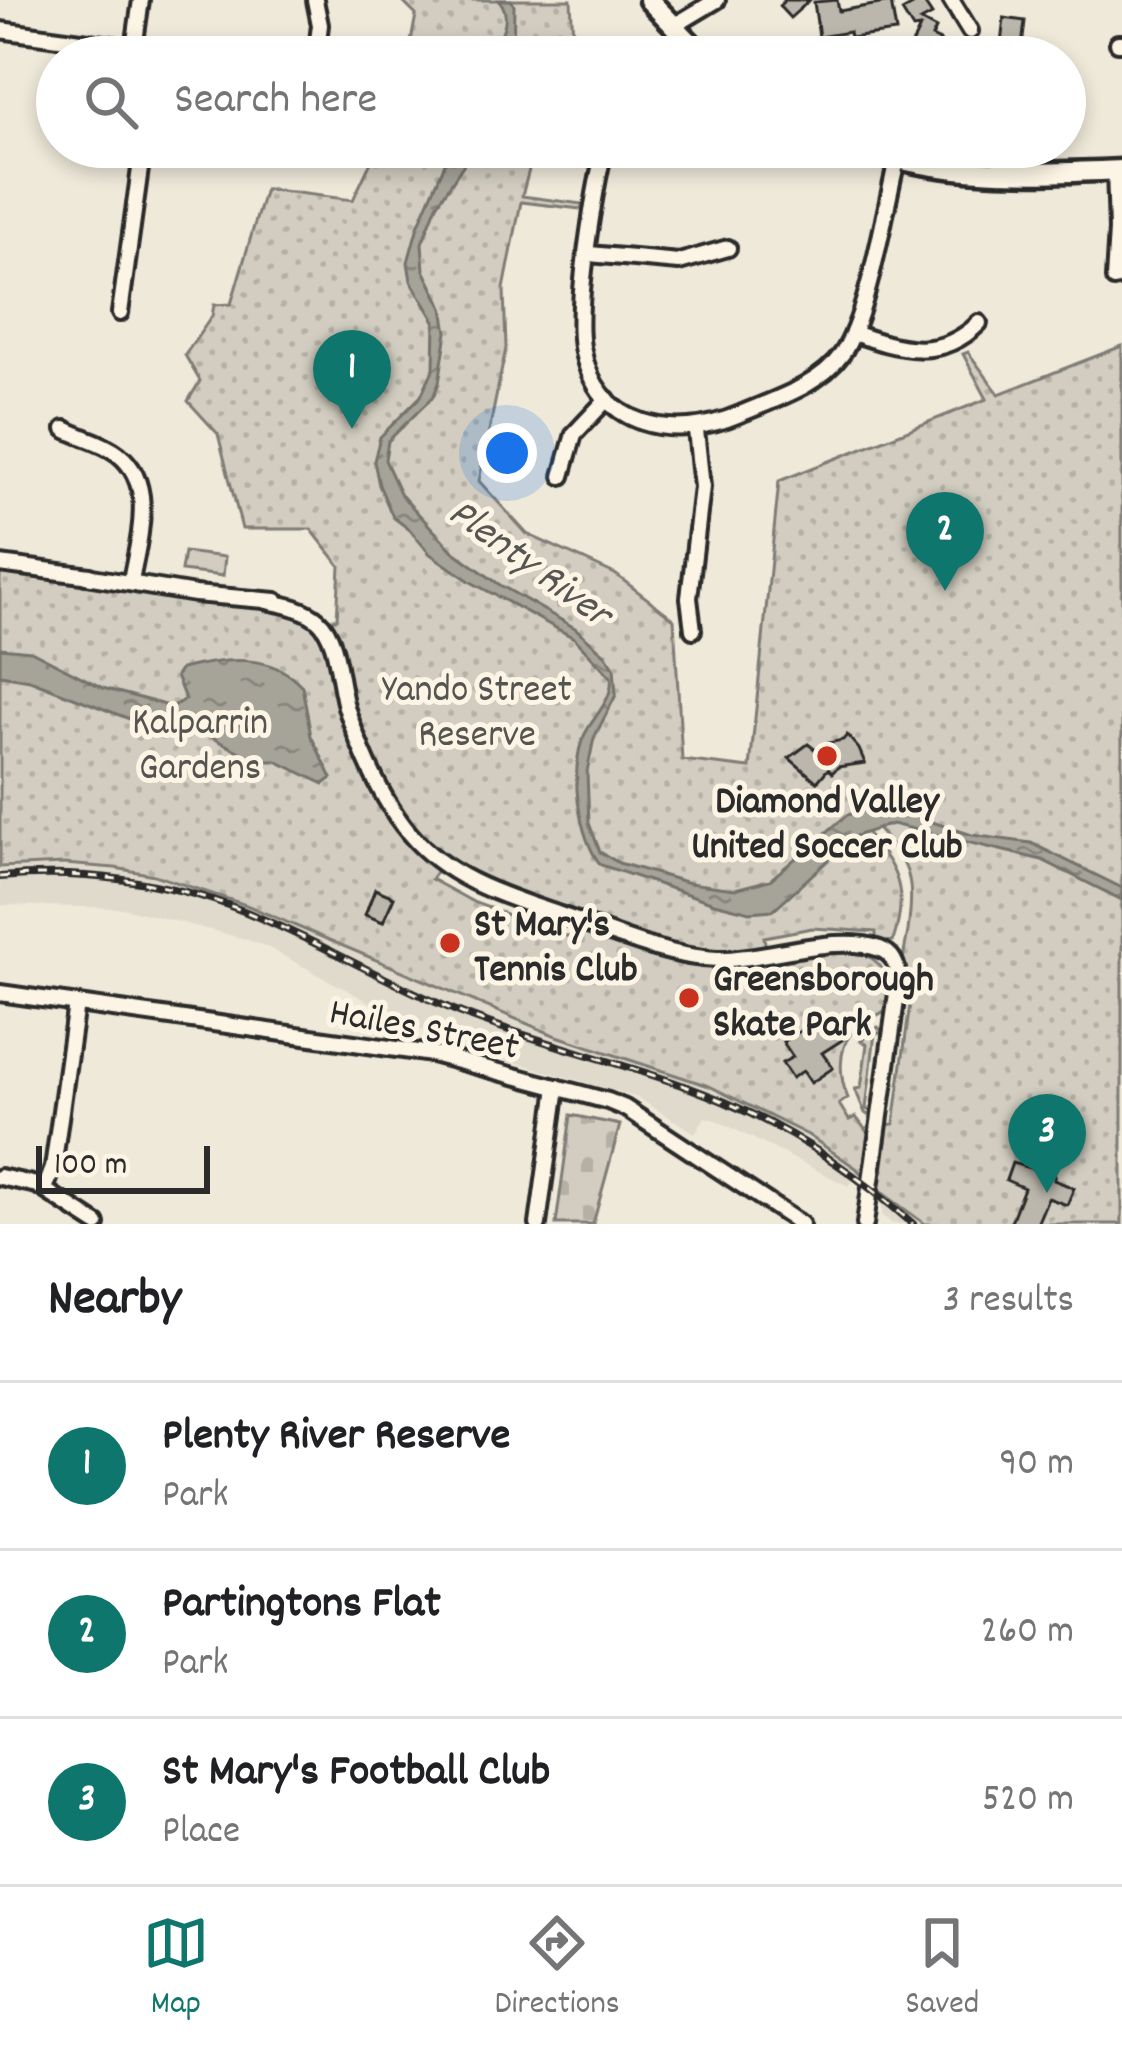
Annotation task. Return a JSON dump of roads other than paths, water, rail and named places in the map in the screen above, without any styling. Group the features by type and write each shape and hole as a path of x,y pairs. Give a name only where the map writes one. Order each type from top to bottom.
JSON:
{"street":[{"path":"136,36 141,0"},
{"path":"315,0 319,36"},
{"path":"649,0 680,36"},
{"path":"672,27 717,0"},
{"path":"951,0 970,31"},
{"path":"0,30 45,36"},
{"path":"120,313 140,168"},
{"path":"602,168 581,344 590,373 608,399 646,424 696,430 817,378 838,359 853,333 895,168"},
{"path":"946,168 977,173 1118,170 1114,279"},
{"path":"589,254 680,262 728,248"},
{"path":"853,333 906,350 928,350 958,340 979,323"},
{"path":"562,476 574,434 608,399"},
{"path":"65,429 115,451 135,476 142,505 132,578"},
{"path":"693,630 689,598 702,488 696,430"},
{"path":"0,564 132,578 267,601 322,623 333,641 353,727 389,804 424,849 460,876 678,954 727,959 840,946 888,960 893,1009 865,1224"},
{"name":"Hailes Street","path":"0,993 431,1054 557,1087 625,1108 801,1224"},
{"path":"45,1190 53,1168 76,1004"},
{"path":"538,1224 557,1087"},
{"path":"0,1177 45,1190 98,1224"}],"water":[{"path":"499,0 511,0 514,5 513,36 501,36 503,7"},
{"path":"443,168 461,168 437,205 422,243 424,270 443,308 447,332 439,383 433,397 388,441 385,460 401,495 453,551 500,585 575,628 614,667 616,695 594,738 587,772 589,823 600,852 619,863 689,883 735,889 770,880 847,815 870,808 893,809 972,835 1031,843 1122,888 1122,900 1042,860 892,824 855,836 773,910 750,912 714,903 601,865 582,821 577,766 584,736 606,701 611,677 574,638 430,554 393,517 379,485 374,461 380,437 421,396 434,368 435,321 411,281 408,262"},
{"path":"0,648 31,651 103,688 172,707 185,699 176,676 181,669 228,661 275,667 302,686 311,736 332,778 324,784 276,761 257,761 209,736 132,720 30,680 0,675"}],"railway":[{"path":"0,877 122,880 183,891 241,910 464,1014 659,1077 749,1113 823,1155 913,1224"}],"place":[{"name":"Plenty River Reserve","path":"352,429"},
{"name":"Partingtons Flat","path":"945,591"},
{"name":"Diamond Valley United Soccer Club","path":"827,756"},
{"name":"St Mary's Tennis Club","path":"450,943"},
{"name":"Greensborough Skate Park","path":"689,998"},
{"name":"St Mary's Football Club","path":"1047,1193"}],"water label":[{"name":"Plenty River","path":"532,560"}],"park label":[{"name":"Yando Street Reserve","path":"477,708"},
{"name":"Kalparrin Gardens","path":"200,742"}]}
